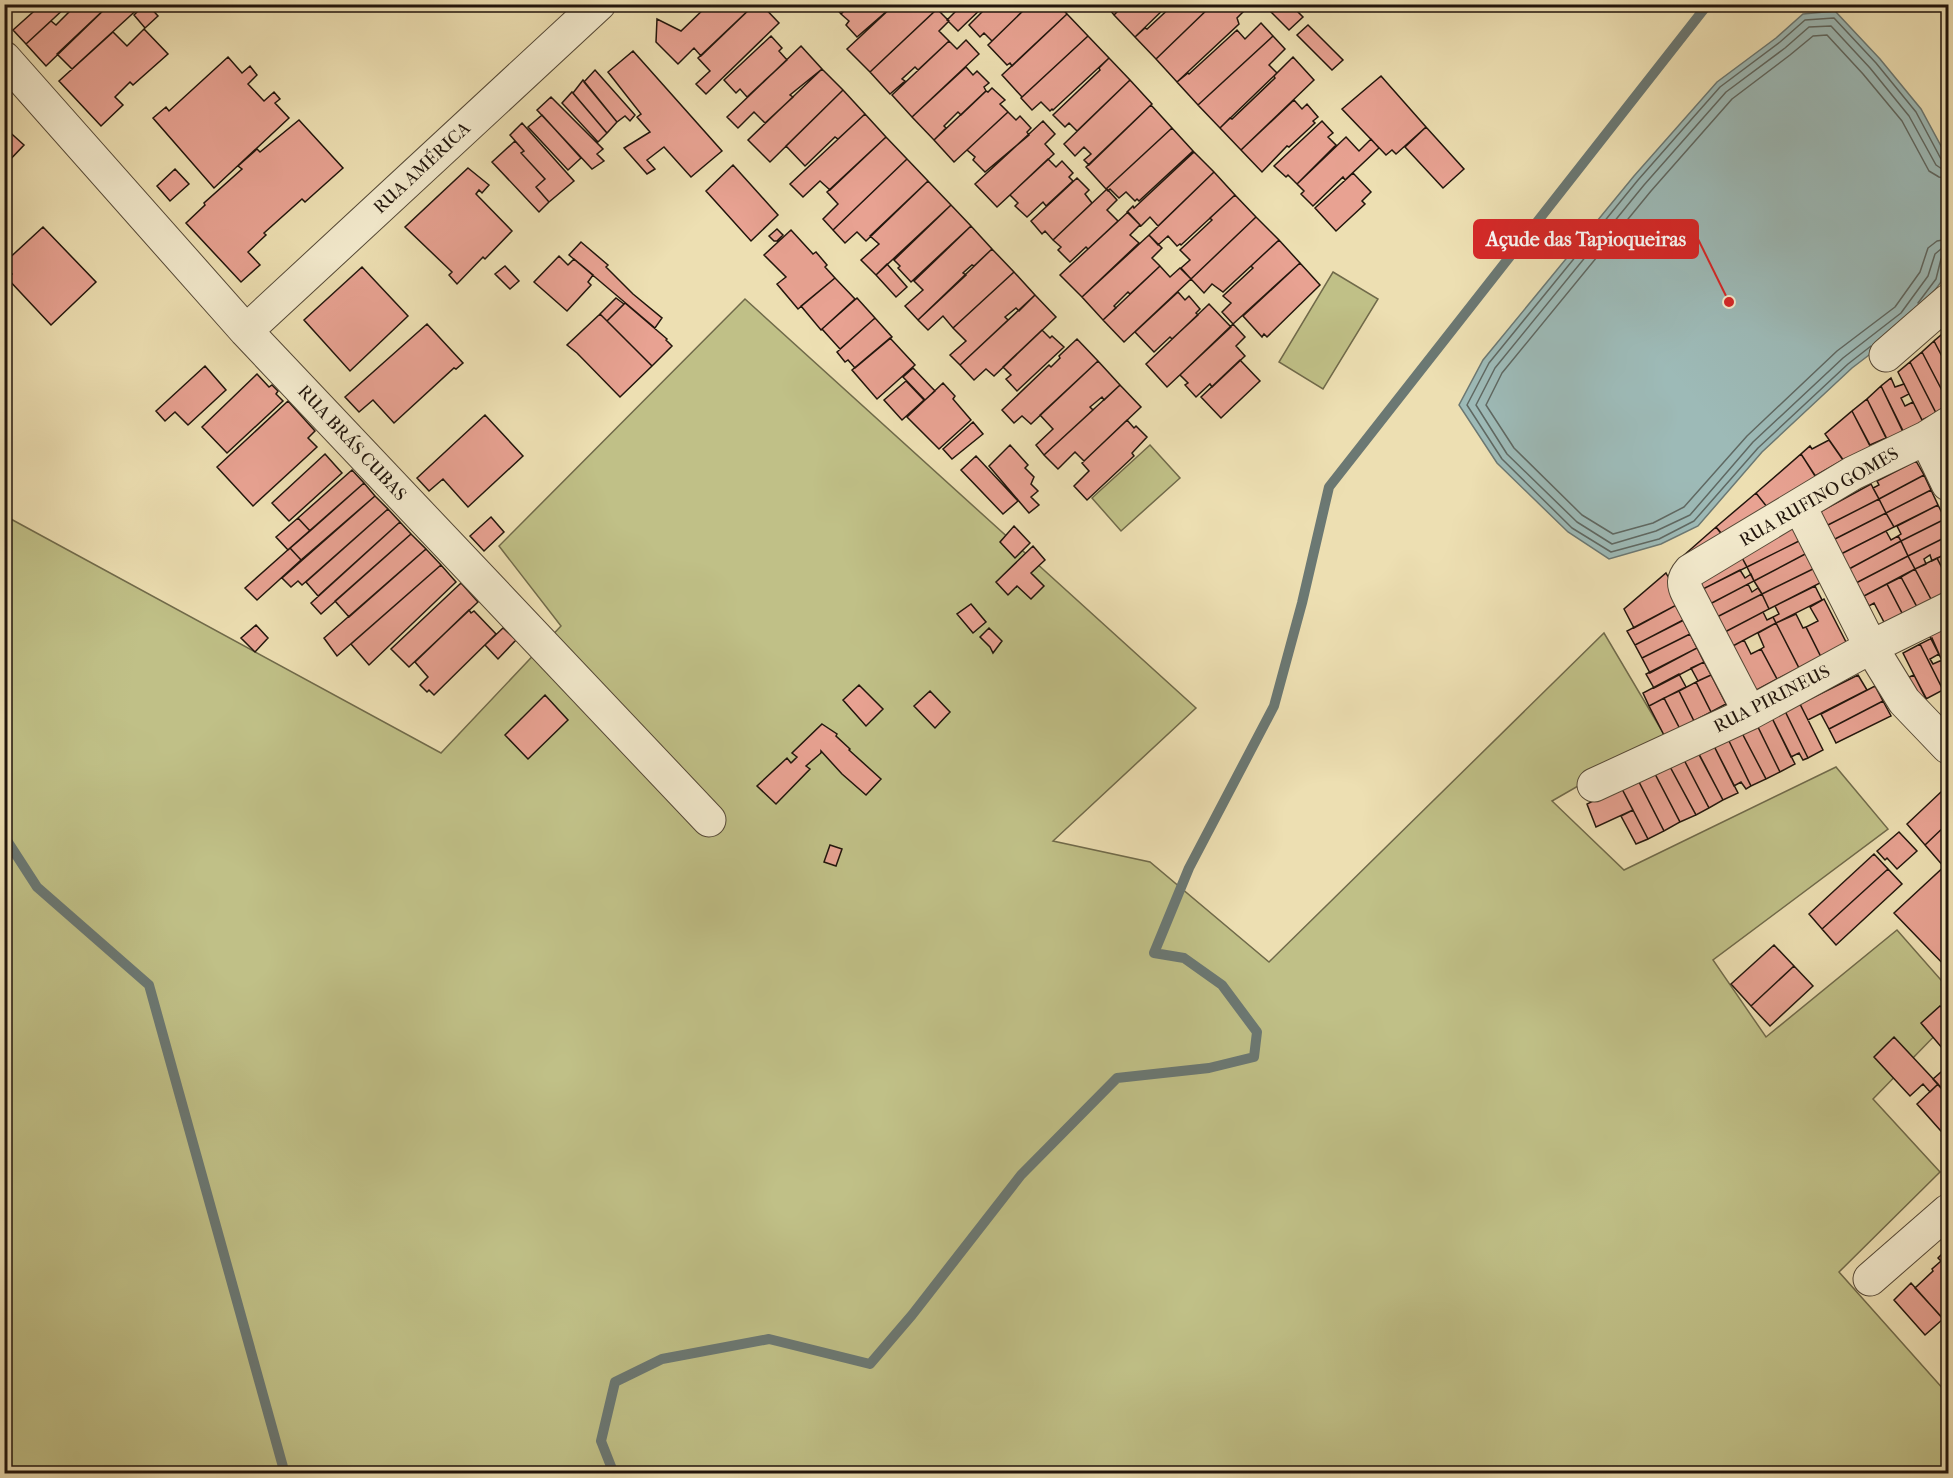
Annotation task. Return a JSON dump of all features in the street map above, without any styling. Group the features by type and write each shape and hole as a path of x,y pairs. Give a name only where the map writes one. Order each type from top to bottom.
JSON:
{"street":[{"name":"RUA AMÉRICA","path":"246,331 599,4"},
{"name":"RUA BRÁS CUBAS","path":"4,58 246,331 709,820"},
{"path":"1886,355 1948,301"},
{"path":"1937,431 1948,484"},
{"name":"RUA RUFINO GOMES","path":"1750,713 1684,585 1685,577 1690,571 1800,507 1853,473 1937,431"},
{"path":"1800,507 1871,647 1904,701 1948,747"},
{"name":"RUA PIRINEUS","path":"1594,785 1750,713 1871,647 1948,609"},
{"path":"1870,1279 1948,1211"}],"green space":[{"path":"1333,272 1378,299 1323,389 1279,362"},
{"path":"745,299 1196,708 1053,841 1150,862 1269,962 1604,633 1665,736 1552,801 1624,870 1836,767 1888,829 1713,960 1766,1037 1897,930 1948,988 1948,1022 1873,1099 1940,1172 1839,1272 1945,1391 1948,1389 1948,1473 5,1473 4,514 441,753 561,626 499,546"},
{"path":"1150,445 1180,478 1121,531 1092,498"}],"water":[{"path":"1835,11 1880,59 1921,109 1948,159 1948,249 1941,282 1911,323 1852,368 1762,452 1698,526 1661,544 1609,559 1568,532 1497,463 1459,405 1483,360 1634,176 1717,82 1776,38 1803,14"}],"building":[{"path":"42,4 65,4 67,6 26,44 13,30"},
{"path":"77,4 110,4 46,66 26,44 51,21 56,25"},
{"path":"110,4 142,5 72,69 57,54"},
{"path":"145,4 158,16 145,28 134,15"},
{"path":"709,4 755,4 701,56 694,48 678,64 656,42 657,19 681,31"},
{"path":"755,4 761,4 779,23 706,94 696,84 710,71 698,58"},
{"path":"827,4 851,4 841,14 833,5 830,8"},
{"path":"851,4 895,4 857,37 846,25 849,21 841,14"},
{"path":"895,4 929,4 935,11 870,72 847,49"},
{"path":"949,4 986,4 958,31 947,20 956,11"},
{"path":"990,4 1030,4 992,41 984,33 980,37 969,25"},
{"path":"1030,4 1058,4 1067,14 1012,66 1010,63 1007,65 988,45"},
{"path":"1105,4 1125,4 1114,15"},
{"path":"1125,4 1169,4 1135,37 1114,15"},
{"path":"1174,4 1213,4 1156,59 1135,37"},
{"path":"1213,4 1243,4 1247,8 1237,18 1239,24 1177,82 1156,59"},
{"path":"1263,4 1290,4 1303,17 1289,30"},
{"path":"1290,4 1305,4 1298,12"},
{"path":"937,9 949,21 939,31 949,41 918,70 915,67 902,79 905,81 890,94 870,72"},
{"path":"1067,14 1088,36 1022,97 1002,75"},
{"path":"1261,23 1273,36 1198,105 1177,82 1189,74 1237,30 1245,39"},
{"path":"1308,25 1343,60 1332,70 1297,35"},
{"path":"144,29 168,54 133,85 130,82 115,97 123,105 101,126 59,81 113,32 127,46"},
{"path":"771,36 782,48 779,51 787,60 747,97 740,89 736,93 724,80"},
{"path":"1088,36 1109,58 1053,110 1050,111 1041,102 1032,110 1021,98"},
{"path":"1273,36 1285,49 1269,65 1277,73 1220,128 1198,105"},
{"path":"966,40 979,54 912,117 892,95 949,41 957,49"},
{"path":"801,46 822,69 790,95 793,97 765,123 754,112 738,128 727,117"},
{"path":"633,51 722,151 691,177 664,147 647,160 655,169 647,174 624,148 650,132 637,117 641,114 608,72"},
{"path":"228,57 242,73 250,66 257,75 248,84 264,101 274,92 280,99 275,103 289,118 214,188 153,118 166,107 169,111"},
{"path":"1293,57 1314,80 1241,150 1220,128 1275,78 1274,76"},
{"path":"1109,58 1130,80 1077,131 1069,123 1065,127 1053,115 1100,70 1099,68"},
{"path":"966,67 973,75 977,71 989,83 984,87 986,91 961,115 958,112 934,140 912,117"},
{"path":"822,69 843,90 770,162 748,140"},
{"path":"595,70 635,115 630,121 625,116 617,122 584,82"},
{"path":"1381,76 1426,127 1396,154 1392,150 1386,155 1342,109"},
{"path":"583,80 617,122 607,133 573,93"},
{"path":"1130,80 1152,104 1089,165 1084,160 1091,154 1084,147 1075,156 1064,144"},
{"path":"992,88 1005,100 1000,104 1008,112 954,162 934,140"},
{"path":"843,90 865,114 838,139 835,137 805,166 786,146"},
{"path":"572,92 607,133 598,142 562,103"},
{"path":"551,97 603,149 597,154 604,161 592,169 537,110"},
{"path":"1294,100 1302,109 1307,104 1318,117 1313,121 1315,123 1289,147 1287,146 1262,172 1241,150"},
{"path":"1151,105 1172,128 1106,189 1086,167"},
{"path":"1008,112 1016,120 1020,116 1031,128 1027,132 1029,135 985,172 967,150"},
{"path":"865,114 886,137 830,190 820,181 803,197 790,184"},
{"path":"542,115 581,158 568,170 528,127"},
{"path":"299,120 343,168 305,202 302,199 264,233 266,235 248,252 260,265 241,282 186,223 205,205 204,203 242,169 238,166 257,149 260,152"},
{"path":"1043,121 1055,134 1045,144 1054,154 997,207 975,184"},
{"path":"1322,121 1333,133 1328,137 1336,145 1297,184 1274,166"},
{"path":"522,123 574,181 549,202 536,187 545,179 521,153 524,151 510,135"},
{"path":"4,127 24,145 4,166"},
{"path":"1426,127 1464,169 1443,188 1405,147"},
{"path":"1172,128 1193,151 1139,201 1137,199 1135,201 1126,192 1119,198 1110,189 1108,191 1106,189"},
{"path":"886,137 907,159 833,230 823,219 838,204 827,192"},
{"path":"1346,137 1359,151 1371,139 1379,148 1345,180 1343,177 1313,206 1301,194 1304,191 1297,184"},
{"path":"515,141 524,151 521,153 545,179 536,187 549,202 539,212 492,162"},
{"path":"1194,152 1214,172 1158,226 1150,217 1141,226 1127,212"},
{"path":"907,159 928,181 866,241 857,232 845,243 833,230"},
{"path":"1048,159 1056,167 1062,161 1073,173 1069,177 1073,181 1046,206 1043,202 1027,217 1015,206 1018,203 1010,195"},
{"path":"733,165 778,215 751,241 706,191"},
{"path":"468,168 489,185 482,193 479,190 476,194 512,231 457,284 449,275 452,272 405,227"},
{"path":"175,169 189,184 170,201 157,186"},
{"path":"1214,172 1235,195 1181,245 1177,246 1168,236 1158,245 1149,235"},
{"path":"1353,173 1371,192 1362,201 1365,204 1336,231 1315,208"},
{"path":"1077,178 1089,190 1085,194 1092,203 1053,240 1045,231 1042,234 1031,221"},
{"path":"928,181 951,205 876,275 861,260 879,244 870,236"},
{"path":"1107,189 1117,200 1107,210 1118,221 1088,249 1086,247 1070,262 1058,250 1061,247 1053,240"},
{"path":"1235,195 1256,217 1191,279 1181,268 1190,260 1180,250"},
{"path":"951,205 971,226 911,282 894,260"},
{"path":"1128,212 1140,225 1130,235 1139,243 1082,297 1060,275"},
{"path":"1256,217 1279,240 1223,292 1212,284 1204,293 1191,279"},
{"path":"971,226 992,249 963,273 966,275 918,320 905,306 923,290 914,281"},
{"path":"43,227 96,282 51,325 7,278 12,274 4,267 4,263"},
{"path":"777,229 783,235 774,241 769,236"},
{"path":"791,230 813,254 816,252 835,278 798,309 777,284 786,277 764,255"},
{"path":"1149,235 1162,248 1152,258 1160,266 1130,294 1128,292 1103,320 1082,297"},
{"path":"1279,240 1300,263 1233,324 1222,312 1231,303 1223,296"},
{"path":"581,242 608,265 606,267 633,294 662,318 655,328 569,255"},
{"path":"992,249 1014,272 953,328 943,316 928,330 918,320"},
{"path":"559,256 568,265 574,259 593,275 588,282 591,285 567,311 534,282"},
{"path":"1300,263 1320,285 1267,337 1264,334 1262,337 1243,316"},
{"path":"887,264 907,287 896,297 876,275"},
{"path":"505,266 519,281 510,289 495,274"},
{"path":"1160,266 1170,277 1180,268 1191,279 1124,342 1103,320"},
{"path":"362,267 408,316 350,371 304,320"},
{"path":"1014,272 1035,295 1019,311 1016,308 1005,317 1008,320 960,365 950,355 966,341 953,328"},
{"path":"835,278 855,299 821,330 801,306"},
{"path":"1178,292 1185,300 1189,296 1200,309 1196,313 1198,315 1154,352 1135,332"},
{"path":"1035,295 1056,317 994,376 986,369 974,380 960,365"},
{"path":"616,298 624,304 607,321 600,314"},
{"path":"857,298 875,318 840,349 822,329"},
{"path":"625,303 672,346 652,366 607,321"},
{"path":"1209,304 1231,327 1167,387 1146,364"},
{"path":"600,314 652,366 620,397 567,345"},
{"path":"875,318 892,337 855,368 848,360 845,362 837,352"},
{"path":"427,324 463,363 456,369 454,368 394,423 373,400 359,412 345,397"},
{"path":"1233,324 1245,337 1236,346 1245,356 1212,387 1210,384 1196,397 1185,385 1188,383 1180,375"},
{"path":"1042,330 1064,347 1017,391 1006,379 1011,375 1003,367"},
{"path":"1947,330 1948,335 1948,368 1934,341"},
{"path":"890,338 915,365 877,399 852,370"},
{"path":"1077,339 1098,361 1031,424 1022,416 1014,423 1002,410 1049,365 1051,367"},
{"path":"1934,341 1948,368 1948,402 1922,352"},
{"path":"1922,352 1948,402 1948,407 1936,413 1910,362"},
{"path":"1240,360 1260,381 1221,418 1201,397"},
{"path":"1098,361 1120,385 1104,400 1102,397 1090,407 1093,410 1044,455 1036,445 1053,429 1040,415"},
{"path":"1910,362 1936,413 1922,420 1898,372"},
{"path":"205,366 226,390 188,425 175,412 165,421 156,411"},
{"path":"913,368 935,391 925,400 903,377"},
{"path":"257,374 269,387 272,385 278,391 276,394 283,401 227,453 202,427"},
{"path":"1891,378 1895,387 1904,384 1909,394 1901,398 1905,406 1913,402 1924,424 1904,434 1881,386"},
{"path":"906,381 924,400 902,420 884,400"},
{"path":"943,383 971,420 939,449 907,417"},
{"path":"1120,385 1141,407 1084,461 1075,452 1058,469 1044,455"},
{"path":"1881,386 1908,441 1892,449 1867,399"},
{"path":"1867,399 1886,438 1870,445 1852,411"},
{"path":"288,401 315,431 308,438 317,447 253,506 217,467"},
{"path":"1852,411 1872,450 1846,464 1825,434"},
{"path":"485,415 523,456 468,507 443,479 429,491 417,478"},
{"path":"1127,420 1147,437 1132,453 1134,456 1087,500 1074,486 1089,471 1082,463"},
{"path":"973,422 983,434 952,459 943,449"},
{"path":"1829,440 1843,460 1815,476 1801,454 1810,446 1812,449"},
{"path":"1010,445 1028,465 1025,468 1034,477 1031,484 1038,491 1031,497 1039,505 1029,513 989,466"},
{"path":"325,454 342,473 289,521 272,503"},
{"path":"1801,454 1820,483 1771,512 1756,493"},
{"path":"976,456 1018,501 1003,514 961,470"},
{"path":"1916,461 1924,475 1879,499 1873,488 1879,485 1877,481"},
{"path":"352,470 364,483 310,531 298,518"},
{"path":"1924,475 1931,490 1886,513 1879,499"},
{"path":"364,483 375,496 301,560 290,548"},
{"path":"1871,484 1879,499 1826,526 1818,513"},
{"path":"1931,490 1938,505 1894,527 1886,513"},
{"path":"1756,493 1771,512 1730,545 1716,527"},
{"path":"375,496 388,509 302,585 298,581 291,587 282,578"},
{"path":"1879,499 1886,513 1833,540 1826,526"},
{"path":"1938,505 1945,519 1901,541 1898,536 1901,534 1897,526"},
{"path":"388,509 400,522 318,596 306,582"},
{"path":"1886,513 1894,527 1841,554 1833,540"},
{"path":"491,517 504,532 484,551 470,536"},
{"path":"298,518 310,531 288,550 276,537"},
{"path":"1945,519 1948,525 1948,536 1908,556 1901,541"},
{"path":"400,522 411,534 321,614 311,603"},
{"path":"1794,523 1803,539 1747,567 1739,552"},
{"path":"1014,526 1030,543 1015,558 1000,542"},
{"path":"1716,527 1728,541 1683,556"},
{"path":"1886,531 1891,540 1898,536 1901,541 1849,569 1841,554"},
{"path":"411,534 426,549 349,617 335,601"},
{"path":"1948,536 1948,543 1945,545 1948,553 1932,561 1930,555 1924,559 1926,564 1915,569 1908,556"},
{"path":"1803,539 1809,552 1754,581 1747,567"},
{"path":"1901,541 1908,556 1856,583 1849,569"},
{"path":"1033,546 1045,560 1031,573 1044,586 1031,599 1017,586 1008,595 996,582"},
{"path":"290,548 301,560 257,600 245,588"},
{"path":"426,549 441,565 337,656 324,638"},
{"path":"1739,552 1747,567 1701,590 1693,576"},
{"path":"1809,552 1817,567 1762,594 1754,581"},
{"path":"1948,553 1948,580 1937,558"},
{"path":"1908,556 1915,569 1864,596 1856,583"},
{"path":"1937,558 1948,580 1948,592 1932,601 1915,569"},
{"path":"441,565 456,582 369,665 351,644"},
{"path":"1817,567 1824,581 1769,609 1762,594"},
{"path":"1915,569 1932,601 1917,607 1901,577"},
{"path":"1740,570 1745,578 1751,574 1754,581 1708,605 1701,590"},
{"path":"1666,573 1682,602 1634,628 1624,609"},
{"path":"1901,577 1917,607 1903,615 1887,584"},
{"path":"461,583 478,602 409,667 391,649"},
{"path":"1748,584 1752,592 1758,588 1762,594 1715,618 1708,605"},
{"path":"1887,584 1903,615 1885,624 1874,603 1869,606 1864,596"},
{"path":"1815,586 1822,600 1776,623 1773,617 1779,614 1775,606"},
{"path":"1762,594 1769,609 1723,633 1715,618"},
{"path":"1824,599 1847,644 1821,657 1806,627 1818,621 1810,607"},
{"path":"1682,602 1690,617 1635,645 1627,631"},
{"path":"971,604 986,622 973,633 957,614"},
{"path":"469,610 471,613 474,611 496,634 434,695 429,690 427,692 420,685 428,677 415,662"},
{"path":"1763,612 1767,620 1773,617 1776,623 1731,647 1723,633"},
{"path":"1796,614 1803,628 1806,627 1821,657 1799,668 1776,623"},
{"path":"1683,620 1690,634 1642,658 1635,645"},
{"path":"1776,623 1799,668 1777,679 1761,649 1764,647 1758,633"},
{"path":"1942,624 1948,636 1948,672 1927,631"},
{"path":"256,625 268,638 255,652 241,638"},
{"path":"503,628 516,640 498,659 485,645"},
{"path":"989,628 1002,641 993,653 980,637"},
{"path":"1690,634 1697,648 1650,673 1642,658"},
{"path":"1932,638 1939,654 1930,659 1933,664 1942,660 1948,672 1948,687 1943,690 1920,644"},
{"path":"1744,640 1751,654 1761,649 1777,679 1751,693 1731,647"},
{"path":"1920,644 1943,690 1926,699 1903,653"},
{"path":"1697,648 1704,662 1654,688 1646,674"},
{"path":"1704,662 1711,675 1698,681 1691,668"},
{"path":"1679,674 1686,687 1649,706 1643,693"},
{"path":"1711,675 1726,704 1711,712 1696,682"},
{"path":"1858,675 1867,690 1808,720 1800,704"},
{"path":"1914,675 1926,698 1919,702 1907,678"},
{"path":"1696,682 1711,712 1694,721 1679,691"},
{"path":"859,685 883,709 866,726 843,700"},
{"path":"1875,686 1883,701 1829,729 1821,714"},
{"path":"930,691 950,712 935,728 914,706"},
{"path":"1679,691 1694,721 1680,729 1664,698"},
{"path":"545,695 568,720 528,759 505,735"},
{"path":"1664,698 1680,729 1665,737 1649,706"},
{"path":"1883,701 1891,716 1836,743 1829,729"},
{"path":"1800,704 1823,750 1808,758 1785,711"},
{"path":"1785,711 1808,758 1803,760 1799,753 1791,757 1772,718"},
{"path":"1772,718 1795,764 1780,772 1757,725"},
{"path":"822,724 837,734 836,736 849,750 881,779 866,795 821,751 806,766 810,769 776,804 757,786 787,758 791,763 797,757 792,753"},
{"path":"1757,725 1780,772 1766,779 1742,733"},
{"path":"1742,733 1766,779 1751,786 1728,739"},
{"path":"1728,739 1751,786 1746,789 1741,782 1734,786 1714,746"},
{"path":"1714,746 1738,793 1723,800 1699,754"},
{"path":"1696,749 1723,800 1709,808 1682,756"},
{"path":"1682,756 1709,808 1696,815 1668,763"},
{"path":"1668,763 1696,815 1680,822 1653,770"},
{"path":"1653,770 1680,822 1664,831 1637,778"},
{"path":"1637,778 1664,831 1648,839 1621,787"},
{"path":"1621,787 1633,810 1596,827 1587,804"},
{"path":"1942,791 1948,798 1948,823 1925,845 1907,824"},
{"path":"1633,810 1648,839 1636,844 1621,816"},
{"path":"1948,823 1948,863 1944,867 1925,845"},
{"path":"1899,832 1917,851 1897,869 1877,851"},
{"path":"830,845 842,849 836,866 824,862"},
{"path":"1874,854 1888,869 1822,929 1809,914"},
{"path":"1948,863 1948,969 1894,913"},
{"path":"1888,869 1902,884 1836,945 1822,929"},
{"path":"1774,945 1794,966 1751,1006 1731,984"},
{"path":"1794,966 1813,986 1770,1026 1751,1006"},
{"path":"1940,1006 1948,1012 1948,1055 1921,1023"},
{"path":"1894,1037 1938,1084 1930,1092 1923,1084 1910,1096 1874,1057"},
{"path":"1948,1066 1948,1096 1933,1079"},
{"path":"1938,1084 1948,1096 1948,1139 1917,1104"},
{"path":"1948,1248 1948,1324 1915,1288 1933,1271 1932,1269 1941,1261 1938,1258"},
{"path":"1911,1283 1943,1319 1925,1335 1894,1300"}],"waterway":[{"path":"614,1474 601,1441 615,1382 662,1359 769,1339 870,1364 912,1315 1021,1175 1117,1078 1209,1068 1254,1057 1257,1032 1222,985 1184,958 1154,953 1189,868 1274,706 1302,603 1329,487 1708,4"},
{"path":"4,836 37,887 149,985 285,1474"}],"place":[{"name":"Açude das Tapioqueiras","path":"1729,302"}]}
